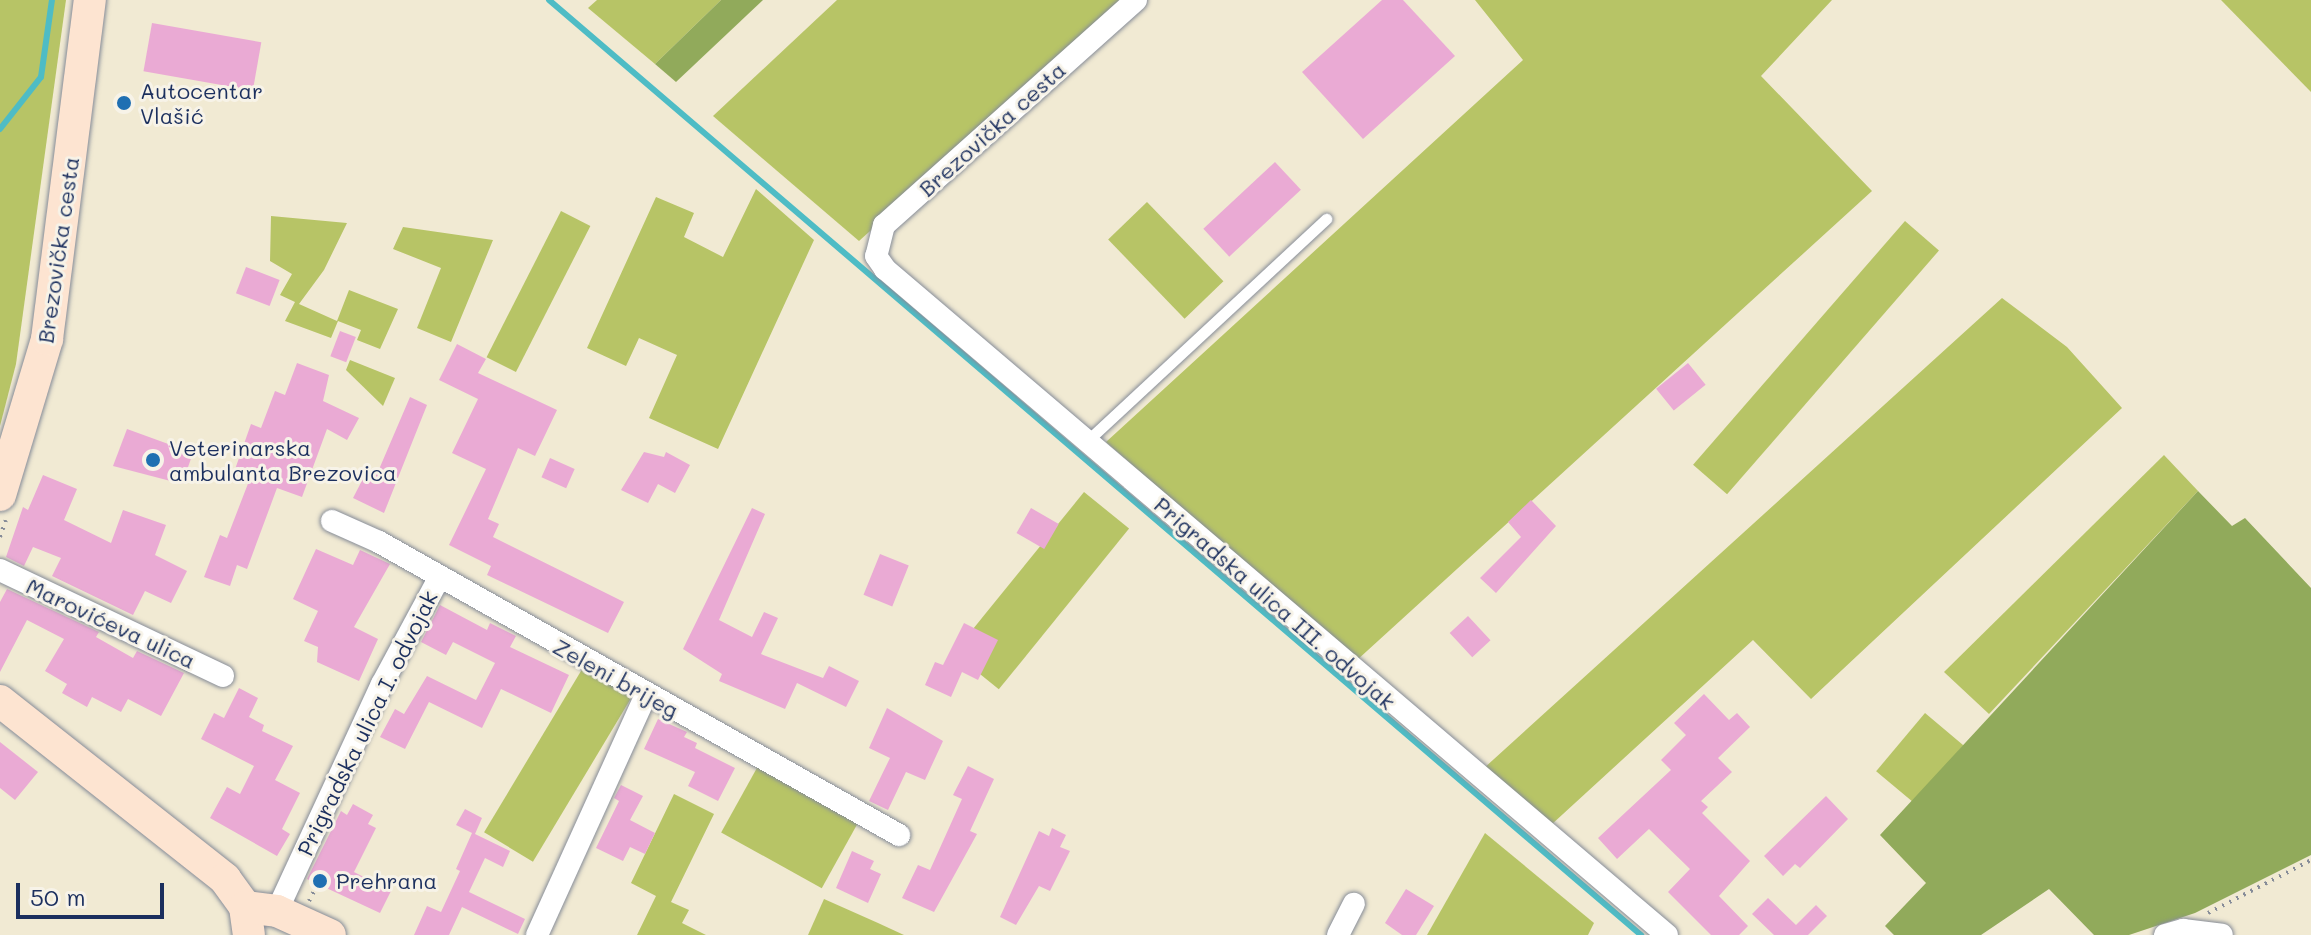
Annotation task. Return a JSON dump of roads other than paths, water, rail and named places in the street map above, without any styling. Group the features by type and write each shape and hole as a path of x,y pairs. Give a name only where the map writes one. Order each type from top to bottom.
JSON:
{"main road":[{"name":"Brezovička cesta","path":"0,495 47,339 90,0"},
{"path":"0,701 211,867 247,921 292,909 330,935"}],"street":[{"name":"Brezovička cesta","path":"885,269 876,244 884,225 1136,0"},
{"name":"Prigradska ulica III. odvojak","path":"885,269 1667,935"},
{"name":"Zeleni brijeg","path":"332,521 899,835"},
{"name":"Marovićeva ulica","path":"0,570 223,676"},
{"name":"Prigradska ulica I. odvojak","path":"292,909 382,684 439,578"},
{"path":"537,935 646,695"},
{"path":"1338,935 1354,904"},
{"path":"2174,932 2222,935"}],"lane":[{"path":"1086,442 1326,219"}],"waterway":[{"path":"0,129 41,77 52,0"},
{"path":"549,0 1641,935"}],"place":[{"name":"Autocentar Vlašić","path":"124,103"},
{"name":"Veterinarska ambulanta Brezovica","path":"153,460"},
{"name":"Prehrana","path":"320,881"}]}
